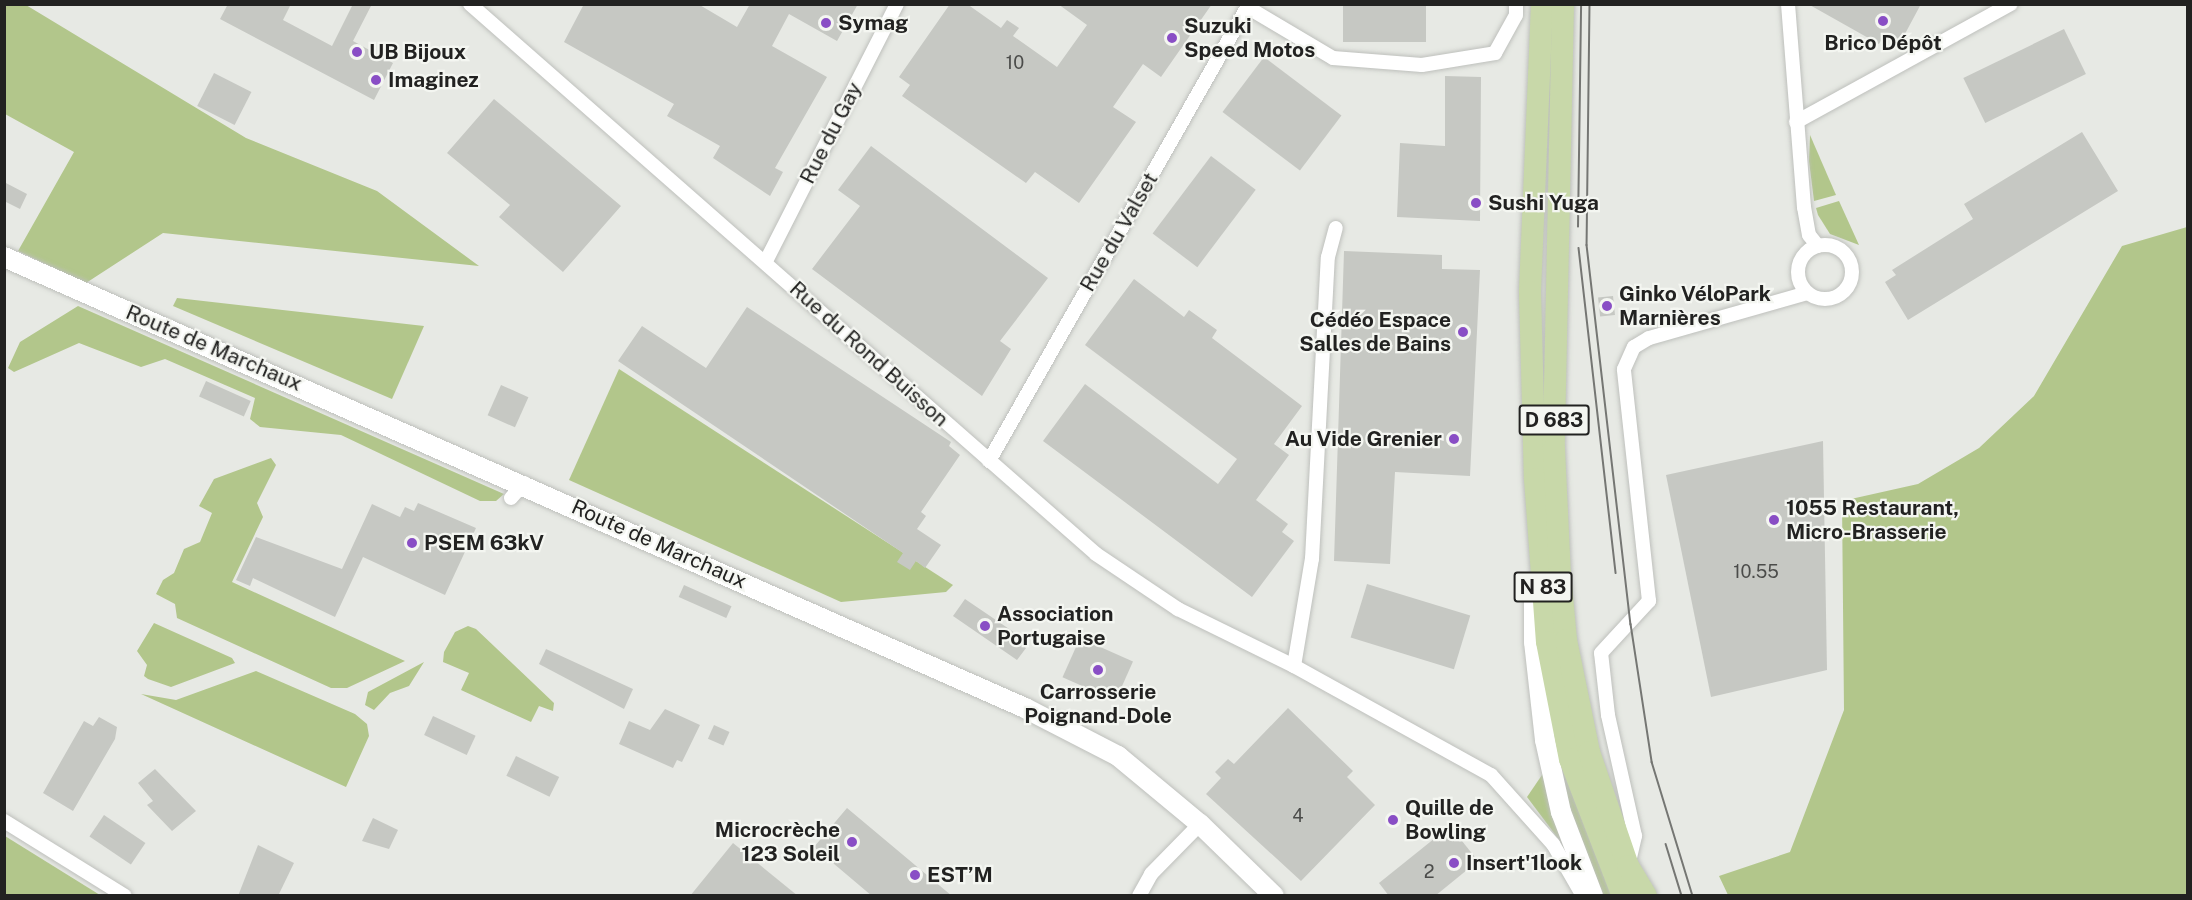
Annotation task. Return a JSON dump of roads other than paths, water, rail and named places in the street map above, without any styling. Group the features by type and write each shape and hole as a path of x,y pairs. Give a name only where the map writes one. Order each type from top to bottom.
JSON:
{"main road":[{"name":"D 683","path":"1542,4 1530,292 1535,479 1534,642 1545,740 1561,812 1593,896"},
{"name":"D 683","path":"1563,4 1554,449 1560,574 1566,640 1589,752 1628,867 1646,896"},
{"name":"Route de Marchaux","path":"4,256 518,490 1025,708 1118,756 1200,824 1274,896"},
{"name":"N 83","path":"1535,479 1555,695 1570,759 1623,896"},
{"path":"1628,867 1640,896"}],"street":[{"name":"Rue du Rond Buisson","path":"470,4 765,261 989,461 1116,568 1178,609 1294,666 1491,775 1553,844 1583,896"},
{"name":"Rue du Gay","path":"765,261 897,4"},
{"path":"1248,6 1333,58 1422,65 1495,53 1516,15 1516,4"},
{"path":"1788,4 1804,207 1809,235 1818,246"},
{"path":"1796,122 2011,4"},
{"name":"Rue du Valset","path":"989,461 1248,6"},
{"path":"1294,666 1312,559 1328,257 1336,228"},
{"path":"1818,246 1834,246 1847,255 1852,279 1837,297 1821,300 1807,293 1799,280 1798,266 1805,253 1818,246"},
{"path":"1628,867 1635,836 1608,715 1601,653 1649,601 1624,369 1634,346 1649,338 1807,293"},
{"path":"4,821 125,896"},
{"path":"1139,896 1151,874 1200,824"}],"tram line":[{"path":"1578,227 1581,4"},
{"path":"1590,4 1587,245 1631,624 1652,762 1693,896"},
{"path":"1579,248 1616,573"},
{"path":"1666,844 1682,896"}],"place":[{"name":"Brico Dépôt","path":"1883,21"},
{"name":"Symag","path":"826,23"},
{"name":"Suzuki Speed Motos","path":"1172,38"},
{"name":"UB Bijoux","path":"357,52"},
{"name":"Imaginez","path":"376,80"},
{"name":"Sushi Yuga","path":"1476,203"},
{"name":"Ginko VéloPark Marnières","path":"1607,306"},
{"name":"Cédéo Espace Salles de Bains","path":"1463,332"},
{"name":"Au Vide Grenier","path":"1454,439"},
{"name":"1055 Restaurant, Micro-Brasserie","path":"1774,520"},
{"name":"PSEM 63kV","path":"412,543"},
{"name":"Association Portugaise","path":"985,626"},
{"name":"Carrosserie Poignand-Dole","path":"1098,670"},
{"name":"Quille de Bowling","path":"1393,820"},
{"name":"Microcrèche 123 Soleil","path":"852,842"},
{"name":"Insert'1look","path":"1454,863"},
{"name":"EST’M","path":"915,875"}]}
